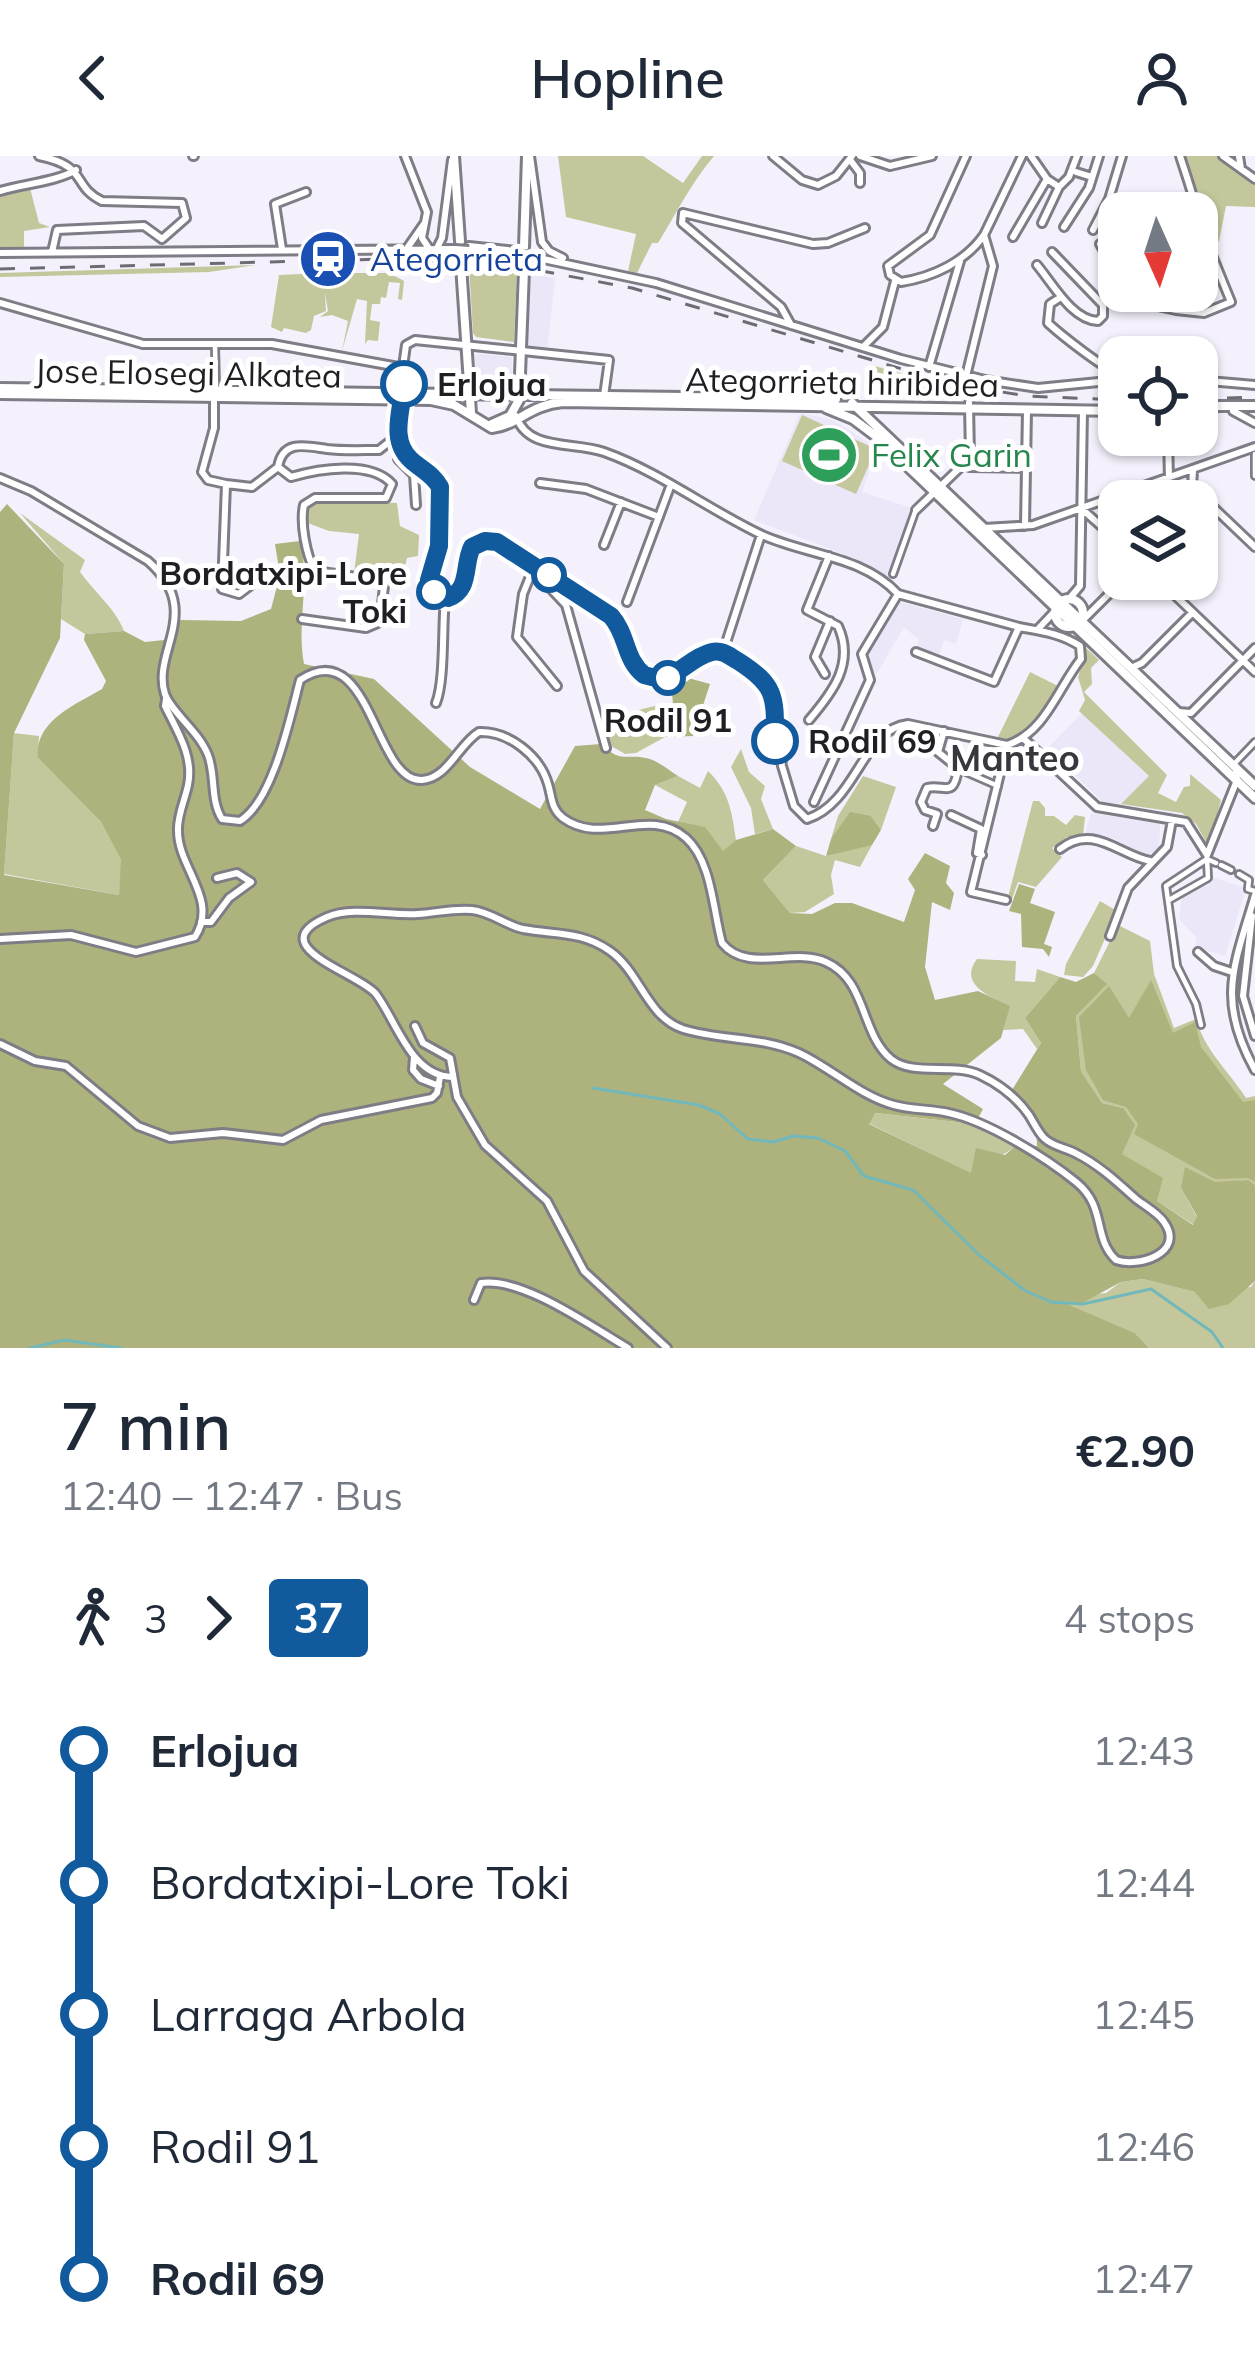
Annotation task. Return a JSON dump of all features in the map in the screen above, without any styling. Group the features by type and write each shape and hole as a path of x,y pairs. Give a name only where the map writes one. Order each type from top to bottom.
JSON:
{"main road":[{"path":"453,156 460,247"},
{"path":"524,252 529,156"},
{"path":"461,265 475,418"},
{"path":"516,414 524,270"},
{"path":"520,374 528,385 550,396"},
{"path":"0,391 403,397 447,402 475,418"},
{"name":"Ategorrieta hiribidea","path":"403,397 604,396 1098,408"},
{"name":"Ategorrieta hiribidea","path":"475,418 498,423 539,405 563,402 965,403 1098,410"},
{"path":"851,402 1060,605 1081,607 1078,624"},
{"path":"801,405 829,409 859,423 982,528 1255,797"},
{"path":"874,424 876,412 889,406"},
{"path":"1218,408 1255,406"},
{"path":"1218,410 1233,411"},
{"path":"1060,605 1060,623 1078,624 1131,668 1255,786"}],"street":[{"path":"39,156 76,170 102,201 182,202 186,218 161,239"},
{"path":"405,156 427,218 422,238 432,248"},
{"path":"432,248 443,233 453,156"},
{"path":"529,156 542,238 547,249 563,258"},
{"path":"773,156 802,180 818,185 836,176 854,158"},
{"path":"854,158 890,166 932,156"},
{"path":"862,347 883,327 895,281 888,270 890,262 927,239 966,156"},
{"path":"895,281 933,273 969,251 984,235 1022,156"},
{"path":"1031,156 1059,187"},
{"path":"1042,223 1077,156"},
{"path":"1094,230 1122,156"},
{"path":"1180,156 1190,192"},
{"path":"1223,156 1255,179"},
{"path":"1239,156 1241,169"},
{"path":"854,158 860,183"},
{"path":"1064,227 1100,160 1118,170"},
{"path":"0,191 40,178 62,179 76,170"},
{"path":"1076,172 1093,177"},
{"path":"1013,237 1047,179"},
{"path":"282,249 275,204 306,192"},
{"path":"791,325 781,307 682,223 683,213 813,244 865,228"},
{"path":"405,248 427,218"},
{"path":"52,252 57,230 144,226 161,239 162,253"},
{"path":"443,233 460,247 524,252 588,266"},
{"path":"966,376 993,266 984,235"},
{"path":"524,252 542,238"},
{"path":"0,253 460,247 524,252 563,258 966,376 1038,388 1098,380"},
{"path":"969,251 987,252"},
{"path":"1037,265 1061,297 1091,322 1103,316 1103,305 1052,252"},
{"path":"929,367 961,258"},
{"path":"1218,270 1231,302 1218,307"},
{"path":"1061,297 1050,304 1048,323 1098,363"},
{"path":"0,304 143,344 272,344 404,368"},
{"path":"416,505 414,475 398,459 409,342 608,360 604,396"},
{"path":"215,346 214,428 202,472 208,480 252,487 278,467 285,452 299,445 380,450 399,438"},
{"path":"1218,382 1255,385"},
{"path":"892,574 916,510 970,458 965,403"},
{"path":"1025,526 1027,409"},
{"path":"1041,625 1080,586 1083,411"},
{"path":"1233,411 1255,423"},
{"path":"516,414 521,430 534,439 601,451 762,535 830,556 898,594 1018,626 1060,623"},
{"path":"399,438 409,458 440,487 439,546 429,580 433,591 445,598 461,591 468,555 478,543 497,542 533,569 566,605 606,748"},
{"path":"1168,456 1169,480 1255,451 1255,476"},
{"path":"965,463 1025,468"},
{"path":"278,467 291,477 318,470 368,471 386,476 392,484 386,498 315,498 301,513 315,571 377,580 384,586 380,622 366,628 302,619"},
{"path":"1191,480 1193,471"},
{"path":"0,478 31,491 156,568 169,588 174,634 163,677 165,706 186,750 190,771 177,830 202,900 201,922 195,938 188,942 136,952 71,935 0,939"},
{"path":"540,483 586,488 659,517"},
{"path":"226,484 222,589 239,594 251,585"},
{"path":"627,602 670,487"},
{"path":"604,545 621,502"},
{"path":"982,528 1025,526 1098,504"},
{"path":"1082,509 1098,523"},
{"path":"1218,515 1255,547"},
{"path":"723,652 762,535"},
{"path":"808,720 834,691 843,664 842,632 807,610 830,556"},
{"path":"533,569 611,616 621,629 630,661 644,675 671,677 707,654 723,652 760,675 772,689 782,766 794,806 807,819 842,795 887,731 908,724 1007,745 1023,738 1044,718 1083,654 1076,643 1041,625"},
{"path":"533,569 523,594 517,637 557,686"},
{"path":"814,802 870,680 862,654 898,594"},
{"path":"436,703 443,681 439,659 445,598"},
{"path":"1078,624 1103,600"},
{"path":"1179,600 1255,672"},
{"path":"1131,668 1142,663 1192,613"},
{"path":"825,674 815,657 830,621"},
{"path":"916,652 994,682 1018,626"},
{"path":"1177,711 1191,712 1255,649"},
{"path":"166,699 200,739 212,768 218,814 228,820 240,821 257,806 300,680 315,672 335,675 352,686 378,726 388,754 410,778 438,774 479,732 495,733 520,745 540,766 554,809 574,824 604,831 652,823 691,842 701,859 727,950 749,958 828,962 850,981 883,1051 895,1062 906,1067 955,1067 1000,1086 1044,1138 1100,1169 1165,1222 1168,1243 1145,1262 1116,1260 1103,1245 1093,1200 1058,1170 971,1120 893,1105 798,1052 742,1037 716,1037 679,1028 666,1021 620,959 589,939 519,928 486,913 461,909 335,915 311,928 305,950 364,982 414,1057 439,1081"},
{"path":"942,731 938,752 958,768 998,786"},
{"path":"1023,738 1097,807 1190,825 1207,857 1249,880 1248,889 1254,896 1244,993 1255,1036"},
{"path":"1169,900 1208,878 1207,857 1237,780 1233,767 1255,742"},
{"path":"1006,900 971,892 1007,745"},
{"path":"933,826 938,814 925,810 921,802 927,788 951,788 958,768"},
{"path":"951,815 981,829 977,853 982,855"},
{"path":"1110,936 1128,888 1167,847 1172,820"},
{"path":"1060,849 1070,841 1100,840 1151,861"},
{"path":"1201,1024 1177,966 1166,886 1207,857"},
{"path":"201,922 211,922 229,898 251,881 237,874 217,878"},
{"path":"1250,920 1232,972 1230,993 1238,1032 1255,1070"},
{"path":"1198,952 1214,966 1232,972"},
{"path":"1230,993 1244,993"},
{"path":"416,1026 423,1043 450,1058 464,1113 485,1145 547,1202 584,1271 668,1348"},
{"path":"0,1044 35,1061 66,1066 138,1126 170,1138 223,1133 283,1140 321,1120 432,1098 439,1081"},
{"path":"414,1057 413,1070 421,1079 452,1078"},
{"path":"474,1300 482,1283 502,1284 546,1300 628,1348"}],"shaded area":[{"path":"528,274 555,278 547,351 525,345"},
{"path":"475,356 512,357 512,388 478,388"},
{"path":"800,413 833,420 877,448 862,492 912,508 888,578 854,558 754,520"},
{"path":"900,602 963,619 956,644 944,640 938,659 915,650 919,640 904,627 876,675 864,658"},
{"path":"1082,713 1149,777 1121,804 1103,802 1047,749"},
{"path":"1091,813 1160,824 1159,851 1143,856 1115,839 1084,837"},
{"path":"1211,877 1246,888 1225,956 1195,947 1197,938 1179,919 1182,897 1193,888 1208,886"}],"green space":[{"path":"558,156 643,156 683,183 702,156 714,156 658,243 652,243 637,273 628,271 636,234 566,217"},
{"path":"1184,156 1219,156 1255,185 1255,207 1226,206 1218,241 1218,192 1195,192"},
{"path":"29,184 39,223 50,227 24,231 24,247 0,247 0,194"},
{"path":"256,265 209,272 0,277 0,273"},
{"path":"469,265 517,271 514,342 473,333"},
{"path":"323,273 330,277 332,273 389,273 404,281 402,300 398,299 400,283 389,282 386,298 372,304 370,320 380,322 378,341 365,344 367,301 357,299 342,351 348,321 332,315 320,317 328,311 325,293 326,311 314,316 311,330 284,328 282,332 271,327 279,275"},
{"path":"871,365 952,387 951,394 946,398 870,393"},
{"name":"Felix Garin","path":"802,415 876,449 856,494 782,461"},
{"path":"310,502 397,503 400,526 419,535 418,556 407,558 405,566 389,565 385,578 354,573 359,534 305,522 305,506"},
{"path":"7,504 64,564 60,638 14,733 4,875 119,895 121,859 101,822 38,758 38,745 49,724 102,689 106,681 85,634 124,631 145,642 164,640 181,620 241,621 271,609 280,575 275,544 300,541 304,664 374,679 470,767 540,809 575,746 601,744 620,756 653,760 678,776 655,785 645,810 705,827 723,851 736,840 773,829 796,846 763,880 790,913 812,914 835,903 852,903 904,922 915,890 908,879 925,853 950,866 946,883 954,893 950,910 932,902 925,967 935,1000 978,991 1010,1006 1001,1038 943,1084 983,1109 975,1124 875,1113 869,1124 971,1173 976,1148 1005,1155 1018,1144 1037,1146 1036,1118 1012,1090 1041,1043 1025,1018 1060,977 1076,982 1094,973 1107,984 1076,1016 1081,1071 1102,1103 1123,1108 1135,1125 1122,1154 1163,1178 1157,1201 1193,1225 1197,1216 1181,1188 1185,1167 1215,1182 1248,1180 1255,1185 1255,1281 1229,1304 1209,1309 1195,1292 1143,1279 1121,1282 1082,1303 1060,1301 1135,1333 1149,1348 0,1348 0,512"},
{"path":"20,513 85,560 80,572 124,631 85,634 61,619 64,564"},
{"path":"1084,646 1099,660 1091,668 1092,684 1084,692 1167,775 1158,793 1176,802 1184,787 1190,786 1190,774 1221,800 1209,847 1196,824 1182,813 1121,804 1149,776 1079,711 1085,700 1078,677"},
{"path":"1030,672 1058,686 1027,730 996,741"},
{"path":"681,676 710,684 693,736 665,737 673,704 671,682"},
{"path":"673,704 665,737 636,753 625,754 606,743 600,722"},
{"path":"14,733 39,736 38,758 101,822 122,859 119,895 4,874"},
{"path":"741,749 749,772 765,786 761,799 773,829 755,834 751,808 731,767"},
{"path":"708,771 725,794 733,820 736,840 723,852 704,827 678,822 687,802 655,785 678,776 700,788"},
{"path":"863,776 896,787 881,830 871,816 831,839 838,816"},
{"path":"1033,801 1045,808 1045,816 1066,825 1075,815 1085,817 1083,836 1067,837 1052,848 1062,857 1036,887 1018,882 1012,899 1008,897"},
{"path":"850,812 871,816 881,830 872,845 826,856 831,839"},
{"path":"872,845 860,867 835,860 834,894 805,912 790,913 763,880 796,846 826,856"},
{"path":"1019,884 1035,889 1030,903 1055,912 1044,944 1052,947 1049,957 1043,949 1022,947 1021,914 1009,911"},
{"path":"1100,901 1117,911 1093,966 1083,977 1064,975 1066,964"},
{"path":"1118,925 1150,941 1154,974 1174,1028 1196,1019 1211,1051 1246,1098 1255,1096 1255,1185 1247,1180 1181,1188 1197,1217 1194,1225 1157,1201 1122,1154 1123,1108 1102,1103 1081,1071 1076,1016 1106,984 1094,973"},
{"path":"977,959 1016,961 1015,981 1035,982 1037,969 1060,977 1025,1018 1041,1043 1037,1049 1023,1029 1003,1030 1009,1006 974,982 971,975"},
{"path":"1151,980 1173,1033 1195,1022 1201,1047 1243,1102 1255,1100 1255,1182 1215,1179 1134,1134 1138,1124 1126,1107 1103,1100 1086,1070 1079,1017 1109,986 1129,1018"},
{"path":"874,1113 975,1124 1015,1147 972,1174 868,1123"},
{"path":"1143,1279 1195,1292 1251,1287 1255,1281 1255,1348 1149,1348 1135,1333 1054,1299 1106,1293 1121,1282"}],"waterway":[{"path":"593,1088 699,1105 720,1114 748,1139 818,1138 845,1151 864,1176 913,1190 978,1254 1024,1290 1051,1302 1083,1304 1151,1289 1212,1332 1223,1348"},
{"path":"30,1348 64,1340 121,1348"}],"tunnel":[{"path":"963,394 966,376"}],"railway":[{"path":"0,269 384,259 515,266 632,288 952,384 1027,396 1098,399"},
{"path":"1218,398 1255,397"}],"bus line":[{"name":"37","path":"404,384 399,442 440,487 439,546 429,580 436,594 458,595 472,547 497,542 611,616 621,629 630,661 644,675 666,679 714,652 723,652 760,675 774,695 775,741"}],"place":[{"name":"Ategorrieta","path":"328,259"},
{"name":"Erlojua","path":"404,384"},
{"name":"Felix Garin","path":"829,455"},
{"name":"Bordatxipi-Lore Toki","path":"434,592"},
{"name":"Rodil 91","path":"668,678"},
{"name":"Rodil 69","path":"775,741"}],"district":[{"name":"Manteo","path":"1015,758"}]}
